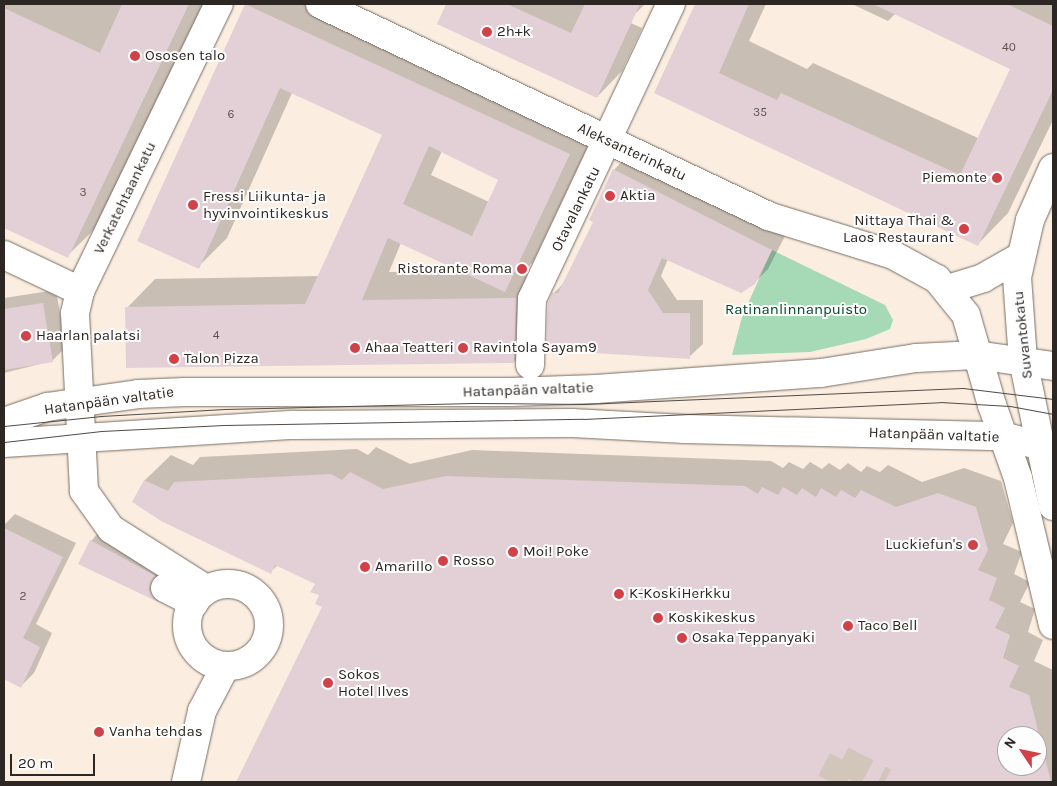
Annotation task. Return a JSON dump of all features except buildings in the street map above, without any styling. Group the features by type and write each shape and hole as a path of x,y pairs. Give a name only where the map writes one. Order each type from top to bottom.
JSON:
{"street":[{"name":"Verkatehtaankatu","path":"200,596 111,529 84,491 75,313 80,290 219,4"},
{"name":"Aleksanterinkatu","path":"320,4 768,216 893,256 921,268 948,289 966,315 976,355"},
{"name":"Otavalankatu","path":"530,365 532,299 609,141 672,4"},
{"name":"Suvantokatu","path":"1053,168 1030,220 1020,257 1017,277 1023,360 1048,447 1053,506"},
{"path":"4,255 80,290"},
{"path":"948,289 983,278 1020,257"},
{"path":"976,355 1002,436 1018,478 1053,625"},
{"name":"Hatanpään valtatie","path":"4,422 47,408 79,402 185,392 426,393 596,389 801,374 916,358 976,355 1023,360 1053,366"},
{"name":"Hatanpään valtatie","path":"4,443 293,425 554,423 1002,436 1048,447"},
{"path":"165,588 200,596 233,584 246,588 258,596 269,622 268,636 262,649 245,662 225,667 211,664 191,645 186,620 200,596"},
{"path":"186,782 202,710 225,667"}],"green space":[{"name":"Ratinanlinnanpuisto","path":"772,250 885,305 893,320 890,329 866,339 810,352 732,355 742,317"}],"tunnel":[{"path":"831,782 842,760 885,782"}],"tram line":[{"path":"4,426 101,416 225,409 473,403 583,404 963,388 1053,399"},
{"path":"4,442 101,431 224,425 583,419 940,402 1010,406 1053,414"}],"place":[{"name":"2h+k","path":"487,32"},
{"name":"Ososen talo","path":"135,56"},
{"name":"Piemonte","path":"997,178"},
{"name":"Aktia","path":"610,196"},
{"name":"Fressi Liikunta- ja hyvinvointikeskus","path":"193,205"},
{"name":"Nittaya Thai & Laos Restaurant","path":"964,229"},
{"name":"Ristorante Roma","path":"522,269"},
{"name":"Haarlan palatsi","path":"26,336"},
{"name":"Ahaa Teatteri","path":"355,348"},
{"name":"Ravintola Sayam9","path":"463,348"},
{"name":"Talon Pizza","path":"174,359"},
{"name":"Luckiefun's","path":"973,545"},
{"name":"Moi! Poke","path":"513,552"},
{"name":"Rosso","path":"443,561"},
{"name":"Amarillo","path":"365,567"},
{"name":"K-KoskiHerkku","path":"619,594"},
{"name":"Koskikeskus","path":"658,618"},
{"name":"Taco Bell","path":"848,626"},
{"name":"Osaka Teppanyaki","path":"682,638"},
{"name":"Sokos Hotel Ilves","path":"328,683"},
{"name":"Vanha tehdas","path":"99,732"}]}
